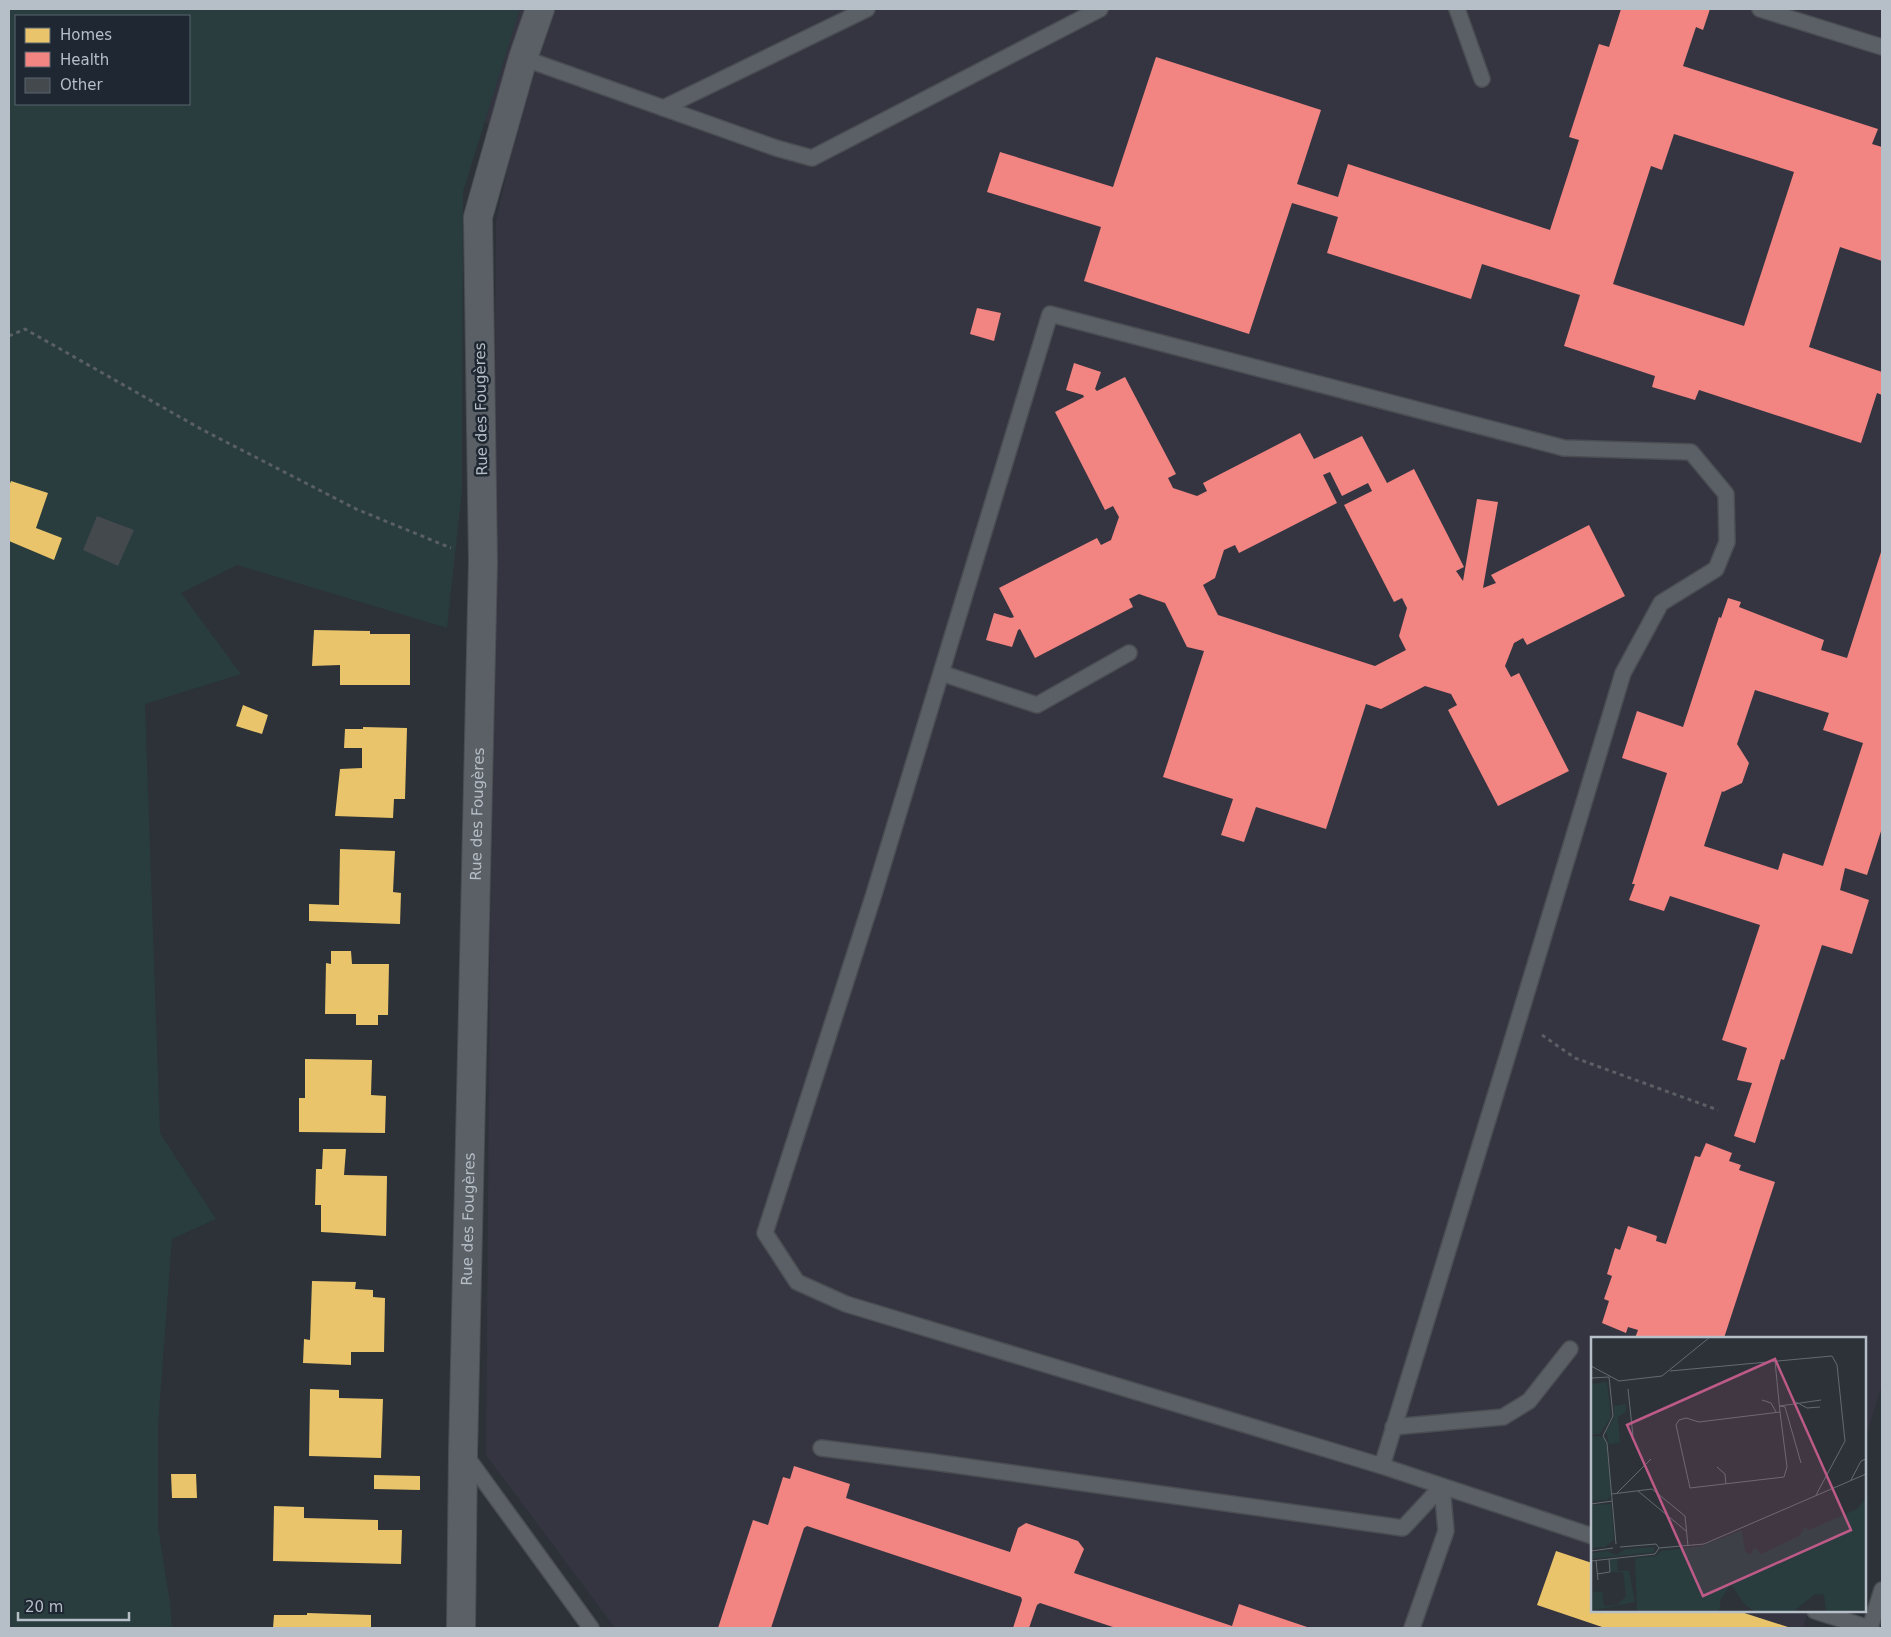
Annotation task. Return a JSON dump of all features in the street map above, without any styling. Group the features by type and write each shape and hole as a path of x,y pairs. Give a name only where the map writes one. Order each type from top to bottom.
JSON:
{"street":[{"name":"Rue des Fougères","path":"461,1628 463,1452 483,562 478,217 523,58 540,9"}],"lane":[{"path":"663,108 867,9"},
{"path":"523,58 776,148 812,158 1100,9"},
{"path":"1457,9 1482,79"},
{"path":"1760,9 1882,47"},
{"path":"1382,1466 1623,673 1661,603 1716,569 1727,542 1726,494 1691,452 1564,448 1050,314 874,894 765,1233 797,1282 846,1304 1382,1466 1591,1536"},
{"path":"941,673 1037,705 1130,653"},
{"path":"1393,1427 1503,1416 1529,1400 1570,1349"},
{"path":"821,1448 934,1462 1403,1528 1442,1486"},
{"path":"463,1452 591,1628"},
{"path":"1412,1628 1446,1531 1442,1486"},
{"path":"1818,1612 1870,1628 1882,1590"}],"path":[{"path":"9,336 25,329 202,430 356,509 483,562"},
{"path":"1519,1018 1576,1058 1718,1110"}],"shaded area":[{"path":"9,9 520,9 463,192 462,491 447,628 237,565 181,593 241,674 145,704 160,1133 216,1219 172,1239 158,1425 158,1527 172,1628 9,1628"},
{"path":"520,9 1882,9 1882,1385 1866,1436 1866,1337 1591,1337 1591,1612 1808,1612 1803,1628 615,1628 486,1455 496,222 513,143 485,122"}],"building: Homes":[{"path":"11,481 48,493 36,528 62,538 54,560 9,541 9,486"},
{"path":"314,630 370,631 370,634 410,634 410,685 340,685 340,665 312,666"},
{"path":"243,705 268,715 262,734 236,726"},
{"path":"363,727 407,728 405,799 394,799 393,818 335,816 340,769 362,768 362,748 344,748 345,729 363,729"},
{"path":"340,849 395,851 393,892 401,893 400,924 309,921 309,904 339,905"},
{"path":"331,951 351,951 352,964 389,964 388,1015 378,1015 378,1025 356,1025 356,1014 325,1014 326,963 331,964"},
{"path":"305,1059 372,1060 371,1095 386,1096 385,1133 299,1132 299,1098 305,1098"},
{"path":"323,1149 346,1149 344,1175 387,1176 386,1236 321,1232 321,1205 315,1205 316,1169 322,1169"},
{"path":"312,1281 356,1282 355,1289 373,1290 373,1297 385,1298 384,1352 351,1352 351,1365 303,1363 304,1339 310,1340"},
{"path":"310,1389 339,1390 339,1398 383,1399 381,1458 309,1456"},
{"path":"171,1474 196,1474 197,1498 172,1498"},
{"path":"374,1475 420,1476 420,1490 374,1489"},
{"path":"274,1506 304,1507 304,1518 378,1520 378,1530 402,1530 401,1564 273,1561"},
{"path":"1556,1551 1591,1563 1591,1612 1741,1612 1791,1628 1605,1628 1537,1605"},
{"path":"307,1613 371,1615 371,1628 273,1628 274,1615 307,1615"}],"building: Health":[{"path":"1621,9 1710,9 1703,30 1696,27 1683,66 1878,129 1872,144 1882,147 1882,261 1840,247 1809,347 1882,372 1882,395 1877,393 1861,443 1699,390 1695,400 1652,387 1655,376 1564,346 1580,295 1482,264 1471,299 1327,253 1338,217 1292,203 1249,334 1084,281 1101,227 987,192 1000,152 1113,187 1156,57 1321,110 1297,184 1338,197 1348,164 1550,230 1579,140 1569,137 1599,44 1609,47","holes":["1674,134 1794,172 1744,326 1613,284 1651,166 1662,170"]},
{"path":"977,308 1001,313 994,341 970,334"},
{"path":"1074,363 1101,372 1095,389 1097,391 1125,377 1176,474 1168,478 1173,488 1197,496 1207,491 1203,483 1300,433 1314,459 1362,436 1387,483 1414,469 1464,567 1456,571 1463,581 1477,499 1498,502 1483,588 1496,583 1491,575 1589,525 1625,596 1527,645 1523,638 1514,643 1505,666 1511,677 1519,673 1569,771 1498,806 1448,710 1457,705 1451,694 1425,686 1381,709 1366,704 1326,829 1256,807 1244,842 1221,835 1233,799 1163,777 1204,651 1187,647 1165,603 1139,594 1129,599 1133,607 1035,658 1020,629 1012,647 986,640 994,613 1011,618 1014,617 999,588 1097,538 1101,545 1111,540 1119,517 1113,506 1105,510 1055,412 1084,397 1083,395 1066,390","holes":["1330,472 1342,496 1368,483 1372,491 1344,505 1394,602 1402,598 1407,608 1399,636 1406,650 1375,666 1218,615 1203,585 1215,578 1224,550 1235,545 1239,553 1337,503 1323,475"]},
{"path":"1882,549 1882,828 1867,875 1845,868 1840,890 1869,900 1852,954 1822,945 1784,1060 1781,1059 1755,1143 1734,1136 1752,1083 1737,1080 1747,1048 1722,1040 1760,925 1670,896 1664,911 1629,900 1635,884 1632,884 1667,773 1622,758 1637,711 1683,727 1719,617 1721,618 1728,598 1741,602 1739,607 1824,640 1821,650 1847,658","holes":["1755,690 1829,713 1823,730 1863,743 1823,866 1783,853 1778,870 1704,846 1722,791 1742,783 1749,763 1737,744"]},
{"path":"1706,1143 1732,1153 1729,1161 1741,1165 1739,1170 1775,1182 1724,1337 1635,1337 1638,1330 1628,1327 1626,1333 1602,1323 1609,1301 1604,1299 1612,1276 1607,1274 1615,1248 1620,1250 1628,1226 1657,1236 1656,1241 1666,1244 1695,1156 1700,1157"},
{"path":"794,1466 850,1484 846,1498 1010,1552 1018,1528 1026,1523 1078,1541 1084,1549 1074,1573 1232,1626 1239,1604 1310,1628 1116,1628 1040,1603 1037,1605 1029,1628 1013,1628 1022,1600 1021,1597 807,1526 804,1528 771,1628 718,1628 753,1520 768,1525 783,1477 790,1479"}],"building: Other":[{"path":"97,516 134,530 118,566 83,550"}]}
